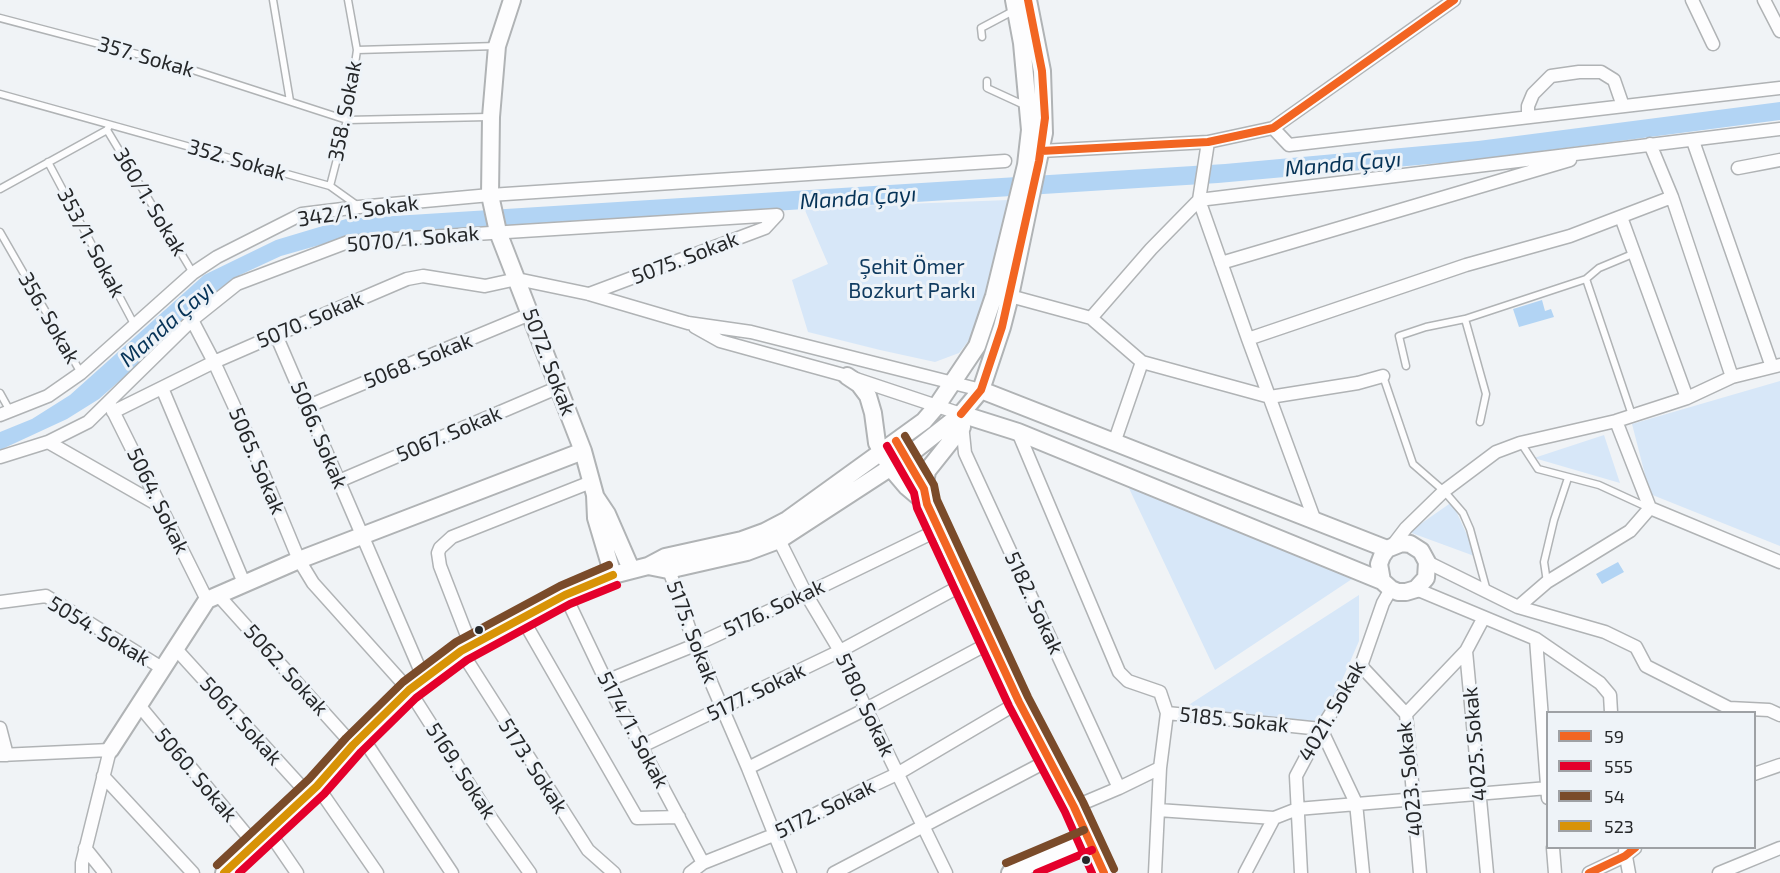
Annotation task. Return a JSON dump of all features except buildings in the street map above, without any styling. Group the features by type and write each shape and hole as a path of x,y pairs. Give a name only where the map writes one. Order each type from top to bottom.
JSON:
{"main road":[{"name":"5072. Sokak","path":"512,0 497,46 491,117 490,195 498,232 583,451 593,488 596,518 613,575"},
{"path":"1019,3 1030,130 1035,159"},
{"path":"667,564 764,532 787,520 924,421 977,346 1023,204 1045,118 1042,71 1019,3"},
{"path":"925,497 927,471 981,390 1010,296 1023,204"},
{"path":"847,376 859,384 868,396 881,452 890,467 907,487 925,497"},
{"path":"981,390 1315,521 1390,547 1402,543 1410,544 1421,551 1427,562"},
{"path":"224,873 313,790 409,690 466,648 565,595 613,575 648,566 747,552 779,540 961,421 1018,432 1399,588"},
{"path":"896,441 925,497 1019,702 1074,807 1104,873"},
{"path":"110,750 175,648 213,598 299,560 583,451"},
{"name":"5072. Sokak","path":"593,488 631,569"},
{"name":"4021. Sokak","path":"1390,547 1379,564 1399,588 1426,578 1427,562"},
{"path":"1010,873 1088,840"}],"street":[{"path":"1035,159 1208,142 1273,128 1454,0"},
{"path":"1692,0 1713,44"},
{"path":"1764,0 1780,29"},
{"path":"1528,117 1528,106 1533,94 1551,76 1579,72 1600,72 1614,80 1623,106"},
{"path":"1273,128 1288,145 1780,88"},
{"path":"1091,318 1151,249 1199,200 1780,129"},
{"path":"1390,547 1444,491 1496,452 1520,443 1616,421 1687,398 1732,377 1776,366 1693,141"},
{"path":"1208,142 1199,200 1315,521"},
{"path":"1650,144 1672,197 1732,377"},
{"path":"1221,263 1606,150"},
{"path":"1738,168 1780,160"},
{"name":"342/1. Sokak","path":"5,413 48,396 81,373 193,273 245,241 302,214 490,195 1005,161"},
{"path":"1248,339 1466,265 1570,236 1672,197"},
{"name":"5075. Sokak","path":"498,232 777,215 765,228 589,294"},
{"path":"1622,217 1687,398"},
{"name":"5070/1. Sokak","path":"0,457 48,442 88,422 111,407 192,320 237,285 348,242 498,232"},
{"name":"5070. Sokak","path":"111,407 162,388 276,334 406,279 423,276 485,286 517,279"},
{"path":"517,279 589,294 688,323 751,332 981,390"},
{"path":"1010,296 1091,318 1142,362 1270,397 1383,376"},
{"name":"5068. Sokak","path":"306,407 530,314"},
{"name":"5065. Sokak","path":"192,320 246,432 299,560"},
{"path":"688,323 720,341 847,376 936,407 961,421"},
{"name":"5066. Sokak","path":"276,334 424,679"},
{"path":"1114,443 1142,362"},
{"name":"5067. Sokak","path":"339,481 559,387"},
{"path":"162,388 244,583"},
{"name":"5064. Sokak","path":"111,407 160,506 213,598"},
{"name":"5182. Sokak","path":"961,421 965,453 1119,788"},
{"path":"1616,421 1650,508 1780,562"},
{"path":"1018,432 1119,672 1128,681 1160,692 1167,713"},
{"path":"48,442 160,506"},
{"name":"5173. Sokak","path":"593,488 452,537 438,553 466,648 588,850 615,873"},
{"path":"1518,607 1547,582 1630,531 1650,508"},
{"name":"5176. Sokak","path":"606,681 695,645 940,529"},
{"name":"5180. Sokak","path":"779,540 806,594 840,651 946,873"},
{"name":"5169. Sokak","path":"299,560 314,583 409,690 488,814 530,873"},
{"path":"1427,562 1518,607 1605,632 1636,647 1646,666 1729,708 1769,710 1780,716"},
{"name":"5175. Sokak","path":"667,564 695,645 776,834 790,873"},
{"name":"5177. Sokak","path":"642,746 840,651 964,584"},
{"path":"1399,588 1536,639 1600,683 1610,695 1611,711"},
{"name":"4021. Sokak","path":"1301,873 1296,776 1321,729 1361,666 1383,603 1399,588"},
{"name":"5174/1. Sokak","path":"565,595 606,681 703,863"},
{"name":"5054. Sokak","path":"0,602 46,596 162,668"},
{"name":"5062. Sokak","path":"213,598 358,741 452,873"},
{"path":"522,618 637,818 679,817"},
{"path":"1406,714 1466,651 1483,619"},
{"path":"1536,639 1546,778"},
{"path":"748,768 992,642"},
{"name":"5061. Sokak","path":"175,648 313,790 376,873"},
{"name":"4025. Sokak","path":"1466,651 1487,873"},
{"name":"4023. Sokak","path":"1361,666 1406,714 1419,873"},
{"name":"5172. Sokak","path":"690,873 703,863 776,834 897,774 1019,702"},
{"name":"5060. Sokak","path":"138,704 255,845"},
{"name":"5185. Sokak","path":"1155,873 1160,768 1167,713 1321,729"},
{"path":"0,728 4,755 110,750 82,863 82,873"},
{"path":"1321,729 1356,803 1363,873"},
{"path":"834,873 1049,760"},
{"path":"1756,774 1780,765"},
{"path":"1074,807 1160,768"},
{"path":"103,776 193,873"},
{"path":"1158,810 1274,818 1298,809 1356,803 1480,793 1546,792"},
{"path":"1245,873 1274,818"},
{"path":"269,832 297,873"},
{"path":"86,848 105,873"},
{"path":"1719,873 1780,848"},
{"path":"1552,849 1555,873"},
{"path":"1589,873 1628,850 1629,873"}],"lane":[{"path":"273,0 290,101"},
{"name":"358. Sokak","path":"330,186 347,120 357,50 348,0"},
{"path":"982,37 981,28 1019,3"},
{"name":"357. Sokak","path":"0,18 171,63 347,120 491,117"},
{"path":"357,50 497,46"},
{"path":"987,81 987,88 1028,107"},
{"name":"352. Sokak","path":"0,94 108,128 330,186 359,207"},
{"path":"0,189 108,128"},
{"name":"360/1. Sokak","path":"108,128 193,273"},
{"name":"353/1. Sokak","path":"48,162 134,324"},
{"name":"356. Sokak","path":"0,232 81,373"},
{"path":"1406,366 1399,336 1426,327 1465,319 1586,279 1599,268 1636,252"},
{"path":"1586,279 1632,415"},
{"path":"1465,319 1486,394 1480,422"},
{"path":"1383,376 1413,464 1444,491 1463,513 1470,529 1488,594"},
{"path":"0,393 5,413"},
{"path":"1520,443 1538,469 1599,485 1650,508"},
{"path":"1547,582 1544,562 1554,520 1568,478"}],"green space":[{"name":"Şehit Ömer Bozkurt Parkı","path":"1008,200 980,326 959,353 935,362 808,332 792,280 828,264 804,208"},
{"path":"1780,381 1780,546 1650,494 1632,424"},
{"path":"1604,435 1620,483 1534,458"},
{"path":"1126,482 1352,579 1215,670"},
{"path":"1452,502 1477,557 1409,532"},
{"path":"1359,595 1359,641 1321,729 1187,706"}],"water":[{"name":"Manda Çayı","path":"1780,102 1780,120 1474,160 1218,183 344,238 281,256 240,275 99,399 67,419 0,450 0,432 32,419 70,395 204,275 276,240 346,219 1225,164 1478,141"},
{"path":"1542,300 1545,311 1551,309 1554,317 1519,327 1513,309"},
{"path":"1618,562 1624,572 1602,584 1596,574"}],"transit line":[{"name":"59","path":"961,414 981,390 1002,327 1039,161 1045,118 1042,71 1028,0"},
{"name":"59","path":"1041,151 1208,142 1273,128 1454,0"},
{"name":"54","path":"905,436 934,485 937,500 1028,697 1083,802 1114,869"},
{"name":"59","path":"896,441 924,489 927,504 1019,702 1074,807 1104,873"},
{"name":"555","path":"887,446 914,493 917,508 1009,706 1065,812 1092,873"},
{"name":"54","path":"217,865 309,779 346,738 403,682 456,642 560,586 609,565"},
{"name":"523","path":"224,873 317,786 353,745 409,690 461,651 565,595 613,575"},
{"name":"555","path":"239,873 324,794 361,752 416,698 467,660 570,604 617,585"},
{"name":"54","path":"1006,863 1084,830"},
{"name":"59","path":"1589,873 1625,856 1634,849"},
{"name":"555","path":"1037,873 1092,850"}]}
